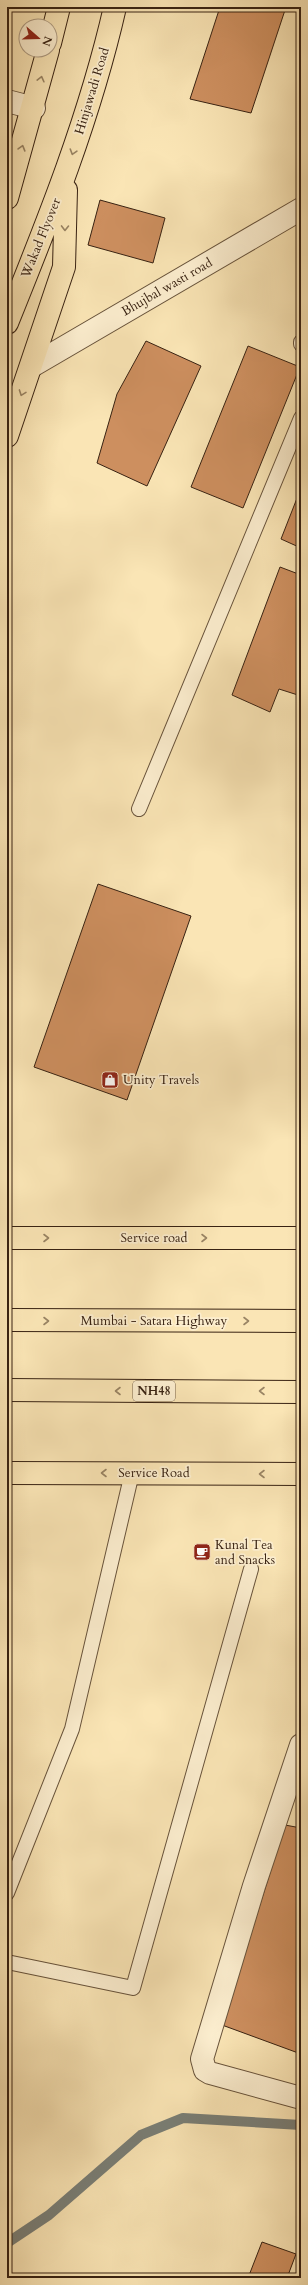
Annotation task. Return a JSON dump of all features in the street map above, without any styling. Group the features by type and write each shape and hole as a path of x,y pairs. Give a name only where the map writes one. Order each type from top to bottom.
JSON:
{"main road":[{"path":"56,18 59,7"},
{"name":"Hinjawadi Road","path":"66,175 106,47 115,7"},
{"path":"7,198 34,108 46,58"},
{"path":"7,436 32,366 64,267 66,175"},
{"name":"Wakad Flyover","path":"7,323 66,175"},
{"name":"Service road","path":"7,1238 301,1238"},
{"name":"Mumbai - Satara Highway","path":"7,1320 301,1321"},
{"name":"NH48","path":"7,1390 301,1392"},
{"name":"Service Road","path":"7,1472 301,1474"}],"street":[{"path":"7,101 34,108"},
{"name":"Bhujbal wasti road","path":"32,366 301,209"},
{"path":"301,1745 254,1886 202,2059 203,2066 210,2073 301,2098"}],"lane":[{"path":"139,810 301,418"},
{"path":"7,1893 72,1729 132,1473"},
{"path":"7,1962 133,1988 251,1569"}],"building":[{"path":"220,7 286,7 251,113 190,99"},
{"path":"100,200 165,218 153,263 88,245"},
{"path":"146,341 201,366 147,486 97,463 117,394"},
{"path":"248,346 300,367 243,508 191,487"},
{"path":"301,488 301,548 281,539"},
{"path":"280,567 301,575 301,696 279,689 270,712 232,695"},
{"path":"98,884 191,916 127,1100 34,1067"},
{"path":"285,1825 301,1828 301,2054 222,2025"},
{"path":"262,2242 296,2254 287,2278 248,2278"}],"waterway":[{"path":"7,2243 49,2215 141,2135 183,2118 301,2125"}],"place":[{"name":"Unity Travels","path":"110,1080"},
{"name":"Kunal Tea and Snacks","path":"202,1552"}]}
